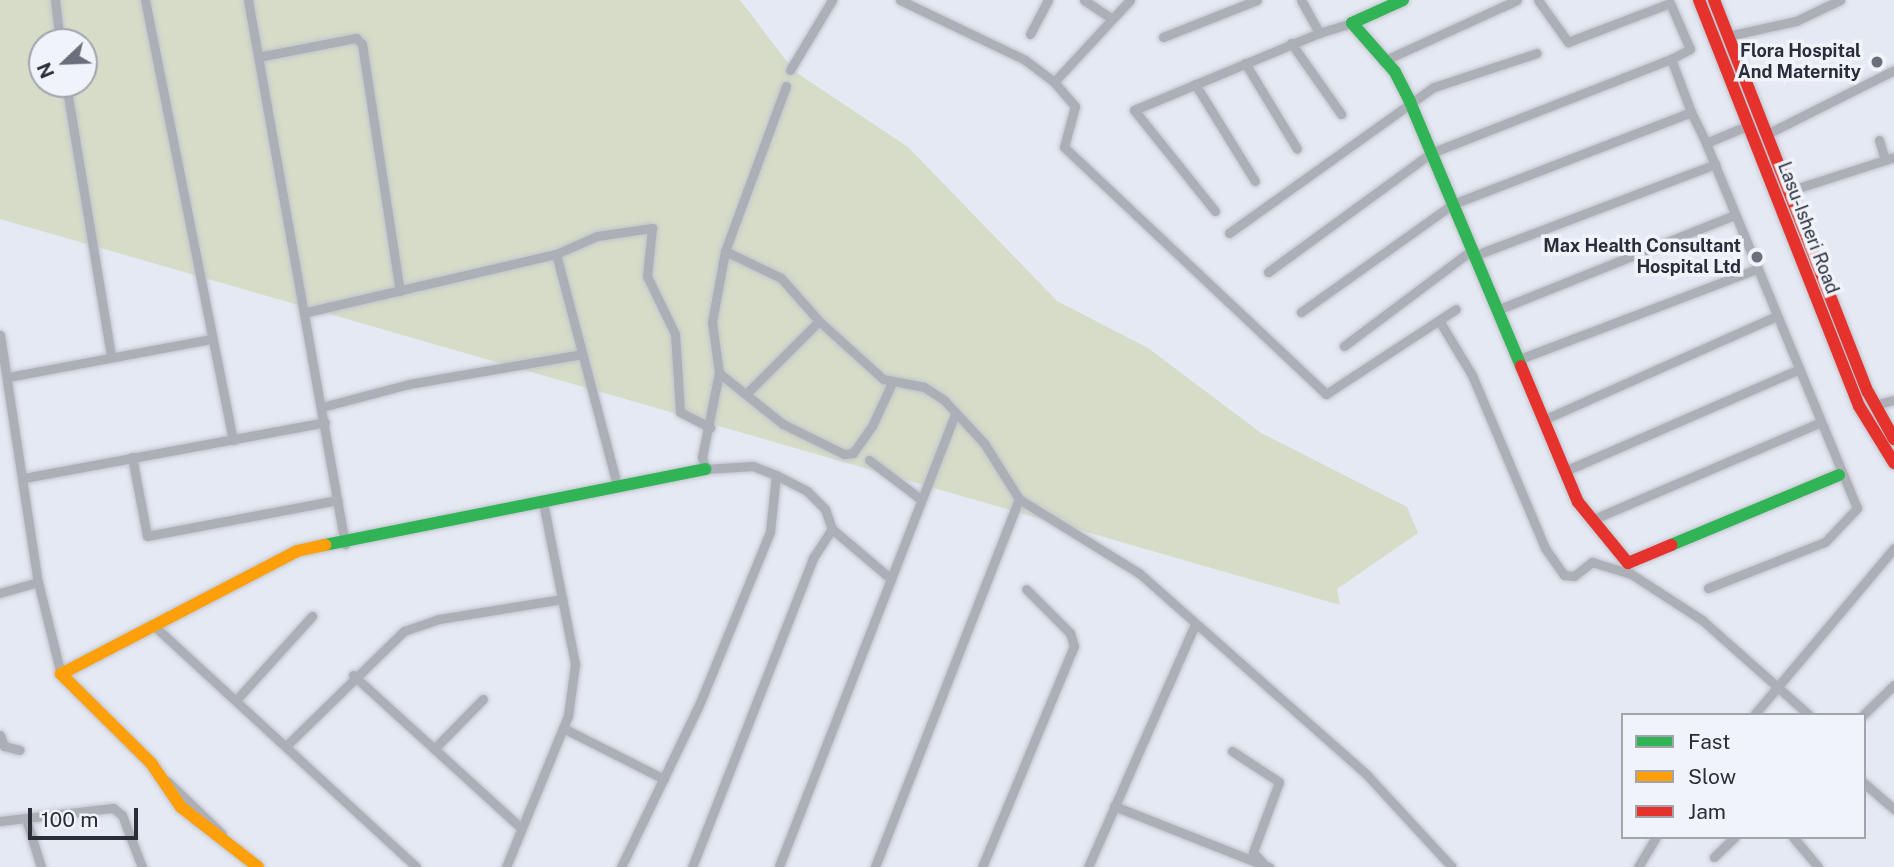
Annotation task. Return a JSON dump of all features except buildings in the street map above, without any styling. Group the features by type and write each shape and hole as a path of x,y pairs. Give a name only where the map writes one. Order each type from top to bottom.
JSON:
{"street":[{"path":"55,0 58,28"},
{"path":"145,0 233,440"},
{"path":"248,0 307,312 345,546"},
{"path":"790,70 832,0"},
{"path":"900,0 1025,60 1054,82 1075,106 1064,147 1326,394 1440,322 1456,309"},
{"path":"1030,34 1048,0"},
{"path":"1084,0 1111,18"},
{"path":"1054,82 1130,0"},
{"path":"1163,37 1257,0"},
{"path":"1301,0 1319,33"},
{"path":"1215,211 1134,110 1291,43 1352,23 1404,0"},
{"path":"1383,61 1517,0"},
{"path":"1268,272 1430,153 1671,59 1690,49 1670,3 1568,42 1538,0"},
{"name":"Lasu-Isheri Road","path":"1699,0 1749,125 1821,290 1874,405 1894,439"},
{"name":"Lasu-Isheri Road","path":"1714,0 1789,191 1859,406 1894,464"},
{"path":"1728,36 1796,21 1840,0"},
{"path":"1352,23 1383,61 1410,102 1474,252 1516,360 1578,502 1596,518 1628,563 1637,564 1839,475"},
{"path":"258,57 356,38 362,44 400,291"},
{"path":"1291,43 1341,114"},
{"path":"1229,233 1410,102 1434,88 1537,53"},
{"path":"1671,59 1839,475 1857,508 1825,542 1708,588"},
{"path":"1245,63 1297,149"},
{"path":"1767,134 1894,70"},
{"path":"1195,84 1255,181"},
{"path":"705,469 719,373 712,322 725,251 786,86"},
{"path":"68,98 111,355"},
{"path":"1301,312 1453,204 1691,112"},
{"path":"1706,143 1749,125"},
{"path":"1789,191 1889,158 1879,141"},
{"path":"1344,346 1474,252 1715,164"},
{"path":"1497,310 1735,215"},
{"path":"307,312 556,254 597,236 652,228 647,276 675,334 680,412 710,427"},
{"path":"725,251 781,278 819,321 891,383 924,387 984,443 1019,499 1139,573 1194,627 1367,775 1452,867"},
{"path":"556,254 617,485"},
{"path":"1516,360 1756,269"},
{"path":"1543,420 1774,317"},
{"path":"746,394 819,321"},
{"path":"1440,322 1472,375 1545,548 1564,575 1574,576 1592,562 1631,574 1702,620 1779,685 1807,713"},
{"path":"0,335 38,582 61,674 163,777 181,807 225,838 258,867"},
{"path":"8,377 111,355 212,339"},
{"path":"322,407 409,384 582,354"},
{"path":"1565,471 1797,370"},
{"path":"719,373 783,424 848,454 872,426 891,383"},
{"path":"1874,405 1894,400"},
{"path":"779,867 891,579 918,497 955,414"},
{"path":"24,478 325,422"},
{"path":"1596,518 1819,423"},
{"path":"132,457 147,536 338,500"},
{"path":"869,460 918,497"},
{"path":"61,674 151,623 284,555 345,546 617,485 705,469 753,466 807,491 825,509 832,529 891,579"},
{"path":"621,867 664,779 770,532 776,475"},
{"path":"874,867 1019,499"},
{"path":"506,867 520,827 563,728 575,664 543,502"},
{"path":"692,867 813,558 832,529"},
{"path":"1756,713 1894,548"},
{"path":"0,593 38,582"},
{"path":"982,867 1074,646 1070,633 1026,589"},
{"path":"287,745 353,675 404,631 439,619 562,599"},
{"path":"237,699 312,616"},
{"path":"151,623 287,745 416,867"},
{"path":"1088,867 1194,627"},
{"path":"353,675 520,827"},
{"path":"1865,713 1894,685"},
{"path":"435,749 483,699"},
{"path":"563,728 664,779"},
{"path":"0,735 2,750 20,750"},
{"path":"1232,751 1279,782 1253,852 1266,866"},
{"path":"1866,785 1894,809"},
{"path":"1114,806 1266,866"},
{"path":"0,821 118,810 142,867"},
{"path":"26,819 41,867"},
{"path":"1638,867 1655,839"},
{"path":"1714,857 1733,839"},
{"path":"1795,839 1818,867"}],"green space":[{"path":"0,0 740,0 794,71 908,147 1057,301 1148,348 1261,433 1407,507 1418,533 1337,589 1340,605 0,219"}],"traffic: fast":[{"path":"1403,0 1352,23 1395,72 1410,102 1521,366"},
{"path":"325,545 705,469"},
{"path":"1671,545 1839,475"}],"traffic: slow":[{"path":"258,867 181,807 151,763 61,674 297,551 325,545"}],"traffic: jam":[{"path":"1699,0 1859,406 1894,463"},
{"path":"1714,0 1868,392 1894,439"},
{"path":"1521,366 1578,502 1628,563 1671,545"}],"place":[{"name":"Flora Hospital And Maternity","path":"1877,62"},
{"name":"Max Health Consultant Hospital Ltd","path":"1757,257"}]}
